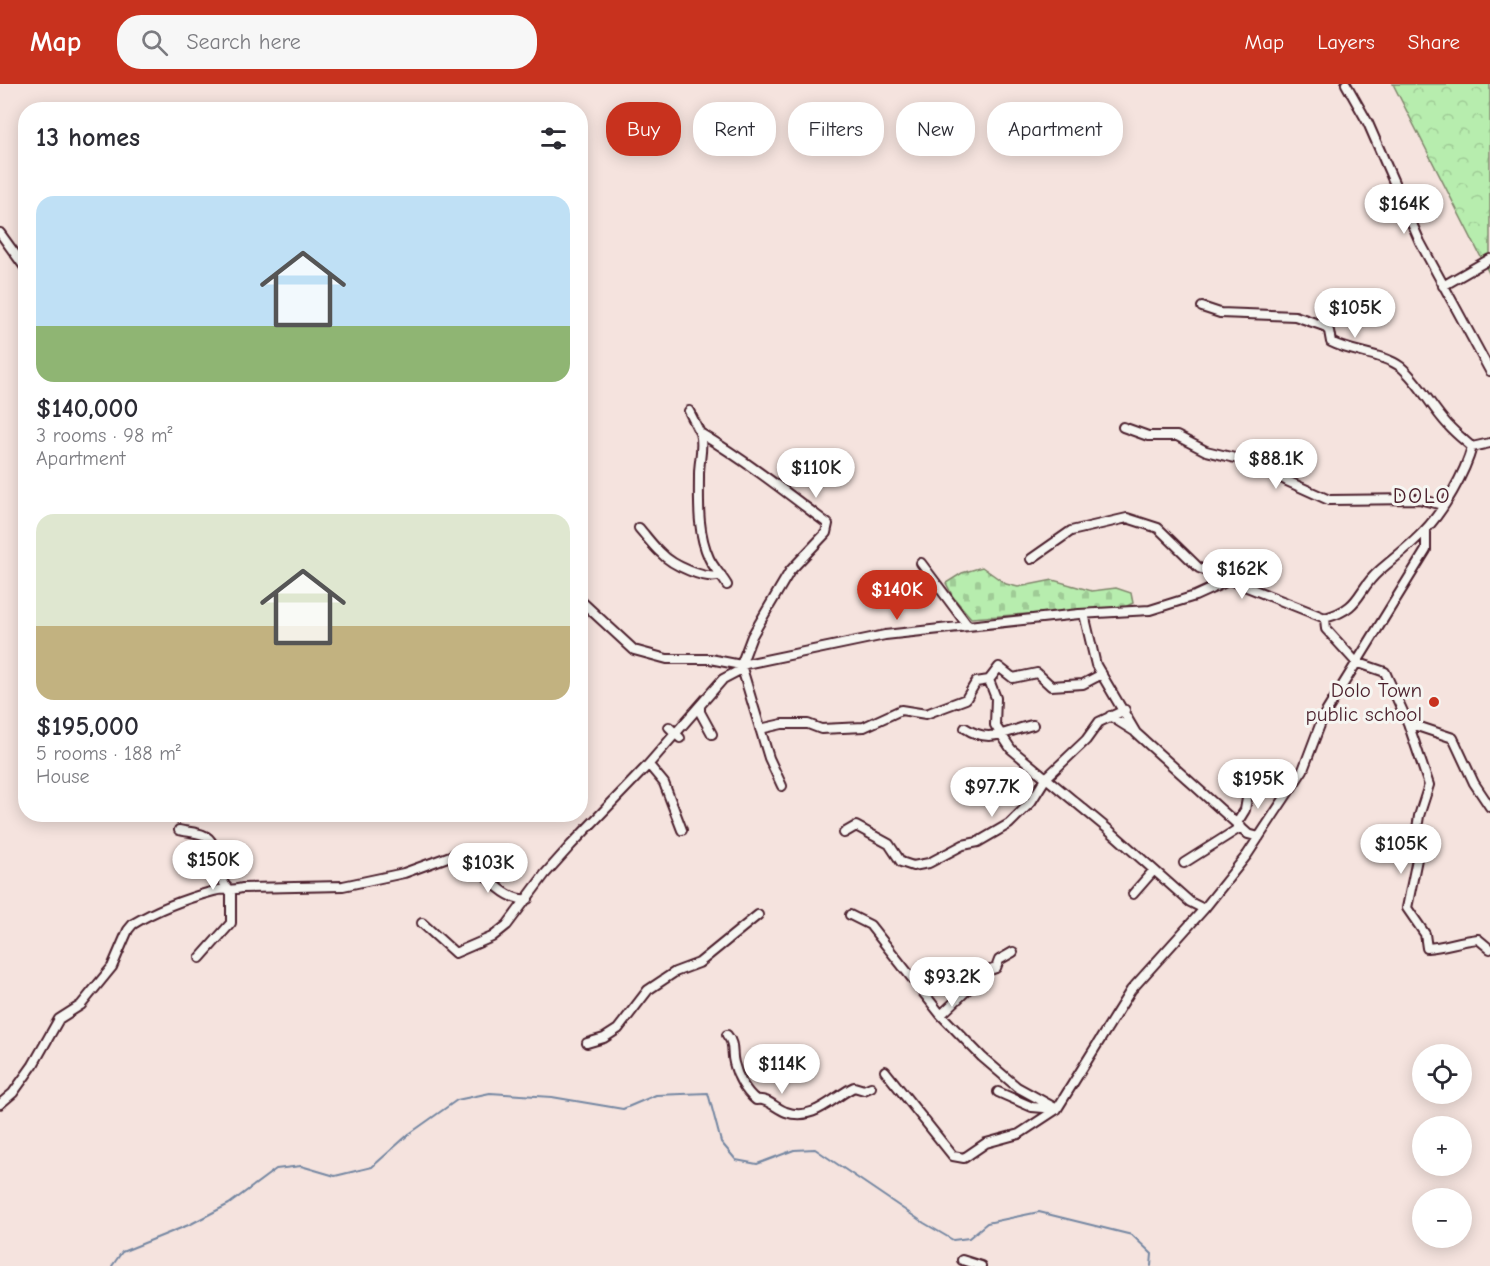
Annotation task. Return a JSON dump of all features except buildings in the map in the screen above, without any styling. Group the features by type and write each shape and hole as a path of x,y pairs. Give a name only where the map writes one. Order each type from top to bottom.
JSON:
{"street":[{"path":"1346,84 1368,123 1443,286 1490,371"},
{"path":"0,233 18,258"},
{"path":"1443,286 1490,259"},
{"path":"1202,307 1220,313 1295,316 1324,326 1329,331 1331,342 1346,350 1388,361 1400,367 1424,393 1447,424 1472,447"},
{"path":"689,411 703,442 699,460 699,514 709,558 727,585"},
{"path":"1123,427 1148,436 1177,436 1206,451 1255,463 1329,500 1419,499 1442,505"},
{"path":"700,433 731,452 738,460 754,468 828,524 826,533 790,571 752,636 742,667 760,729 782,786"},
{"path":"1472,447 1490,443"},
{"path":"1031,559 1071,531 1127,518 1158,528 1199,568 1325,618 1337,615 1353,605 1377,573 1426,530 1467,466 1472,447"},
{"path":"639,528 662,554 675,563 703,574 719,577 721,575"},
{"path":"885,1071 953,1156 964,1158 986,1143 1019,1134 1057,1109 1131,990 1204,909 1259,837 1303,770 1323,717 1426,550 1426,530"},
{"path":"921,563 968,626"},
{"path":"422,922 455,953 492,938 507,926 545,874 571,845 677,736 723,679 742,667 885,635 1084,614 1150,610 1195,596 1228,581"},
{"path":"588,607 634,650 667,659 710,659 742,667"},
{"path":"1084,614 1096,665 1125,710 1136,733"},
{"path":"1325,618 1326,629 1356,662 1384,672 1408,723 1429,785 1419,816 1416,835 1418,854 1407,908 1425,934 1427,948 1478,939 1490,949"},
{"path":"760,729 782,724 808,724 821,729 864,727 901,710 926,714 966,699 976,682 989,680 999,667 1013,678 1037,673 1051,686 1083,684 1102,674"},
{"path":"989,680 996,698 995,725 1011,749 1190,902 1204,909"},
{"path":"700,706 700,712 712,734"},
{"path":"844,833 856,826 889,844 901,862 913,866 929,863 963,845 978,842 1009,824 1031,802 1046,778 1086,740 1099,722 1125,710"},
{"path":"1110,716 1136,733 1248,834 1259,837"},
{"path":"1408,723 1453,738 1474,783 1490,807"},
{"path":"965,728 975,734 1003,736 1019,728 1033,725"},
{"path":"669,727 677,736"},
{"path":"649,765 664,783 682,830"},
{"path":"1184,863 1239,825 1245,810 1249,787"},
{"path":"179,830 204,835 210,840 222,881 231,891 231,923 200,958"},
{"path":"0,1104 13,1093 33,1065 59,1019 81,1005 112,966 133,924 207,893 242,888 343,886 404,873 465,851 504,891 521,900 528,899"},
{"path":"1133,894 1154,870"},
{"path":"588,1043 604,1038 618,1029 648,990 675,972 699,963 758,915"},
{"path":"850,915 870,925 941,1015 982,1057 1017,1087 1057,1109"},
{"path":"941,1015 987,971 996,968 999,960 1013,952"},
{"path":"727,1035 733,1045 734,1063 747,1092 756,1100 762,1099 786,1112 818,1110 854,1087 864,1089 871,1087"},
{"path":"998,1092 1032,1107 1057,1109"},
{"path":"962,1260 981,1266"}],"green space":[{"path":"1393,84 1490,84 1490,275"},
{"path":"982,567 1006,584 1018,587 1053,580 1092,591 1116,588 1131,593 1133,603 1125,607 971,618 953,597 946,583 962,573"}],"waterway":[{"path":"112,1266 122,1252 191,1224 229,1204 276,1169 301,1166 335,1176 372,1167 409,1134 457,1100 490,1093 552,1097 623,1109 656,1095 708,1093 721,1142 736,1160 757,1164 794,1150 815,1149 953,1240 969,1238 987,1223 1039,1212 1132,1235 1152,1254 1151,1266"}],"place":[{"name":"Dolo Town public school","path":"1434,702"}],"district":[{"name":"DOLO","path":"1422,495"}]}
